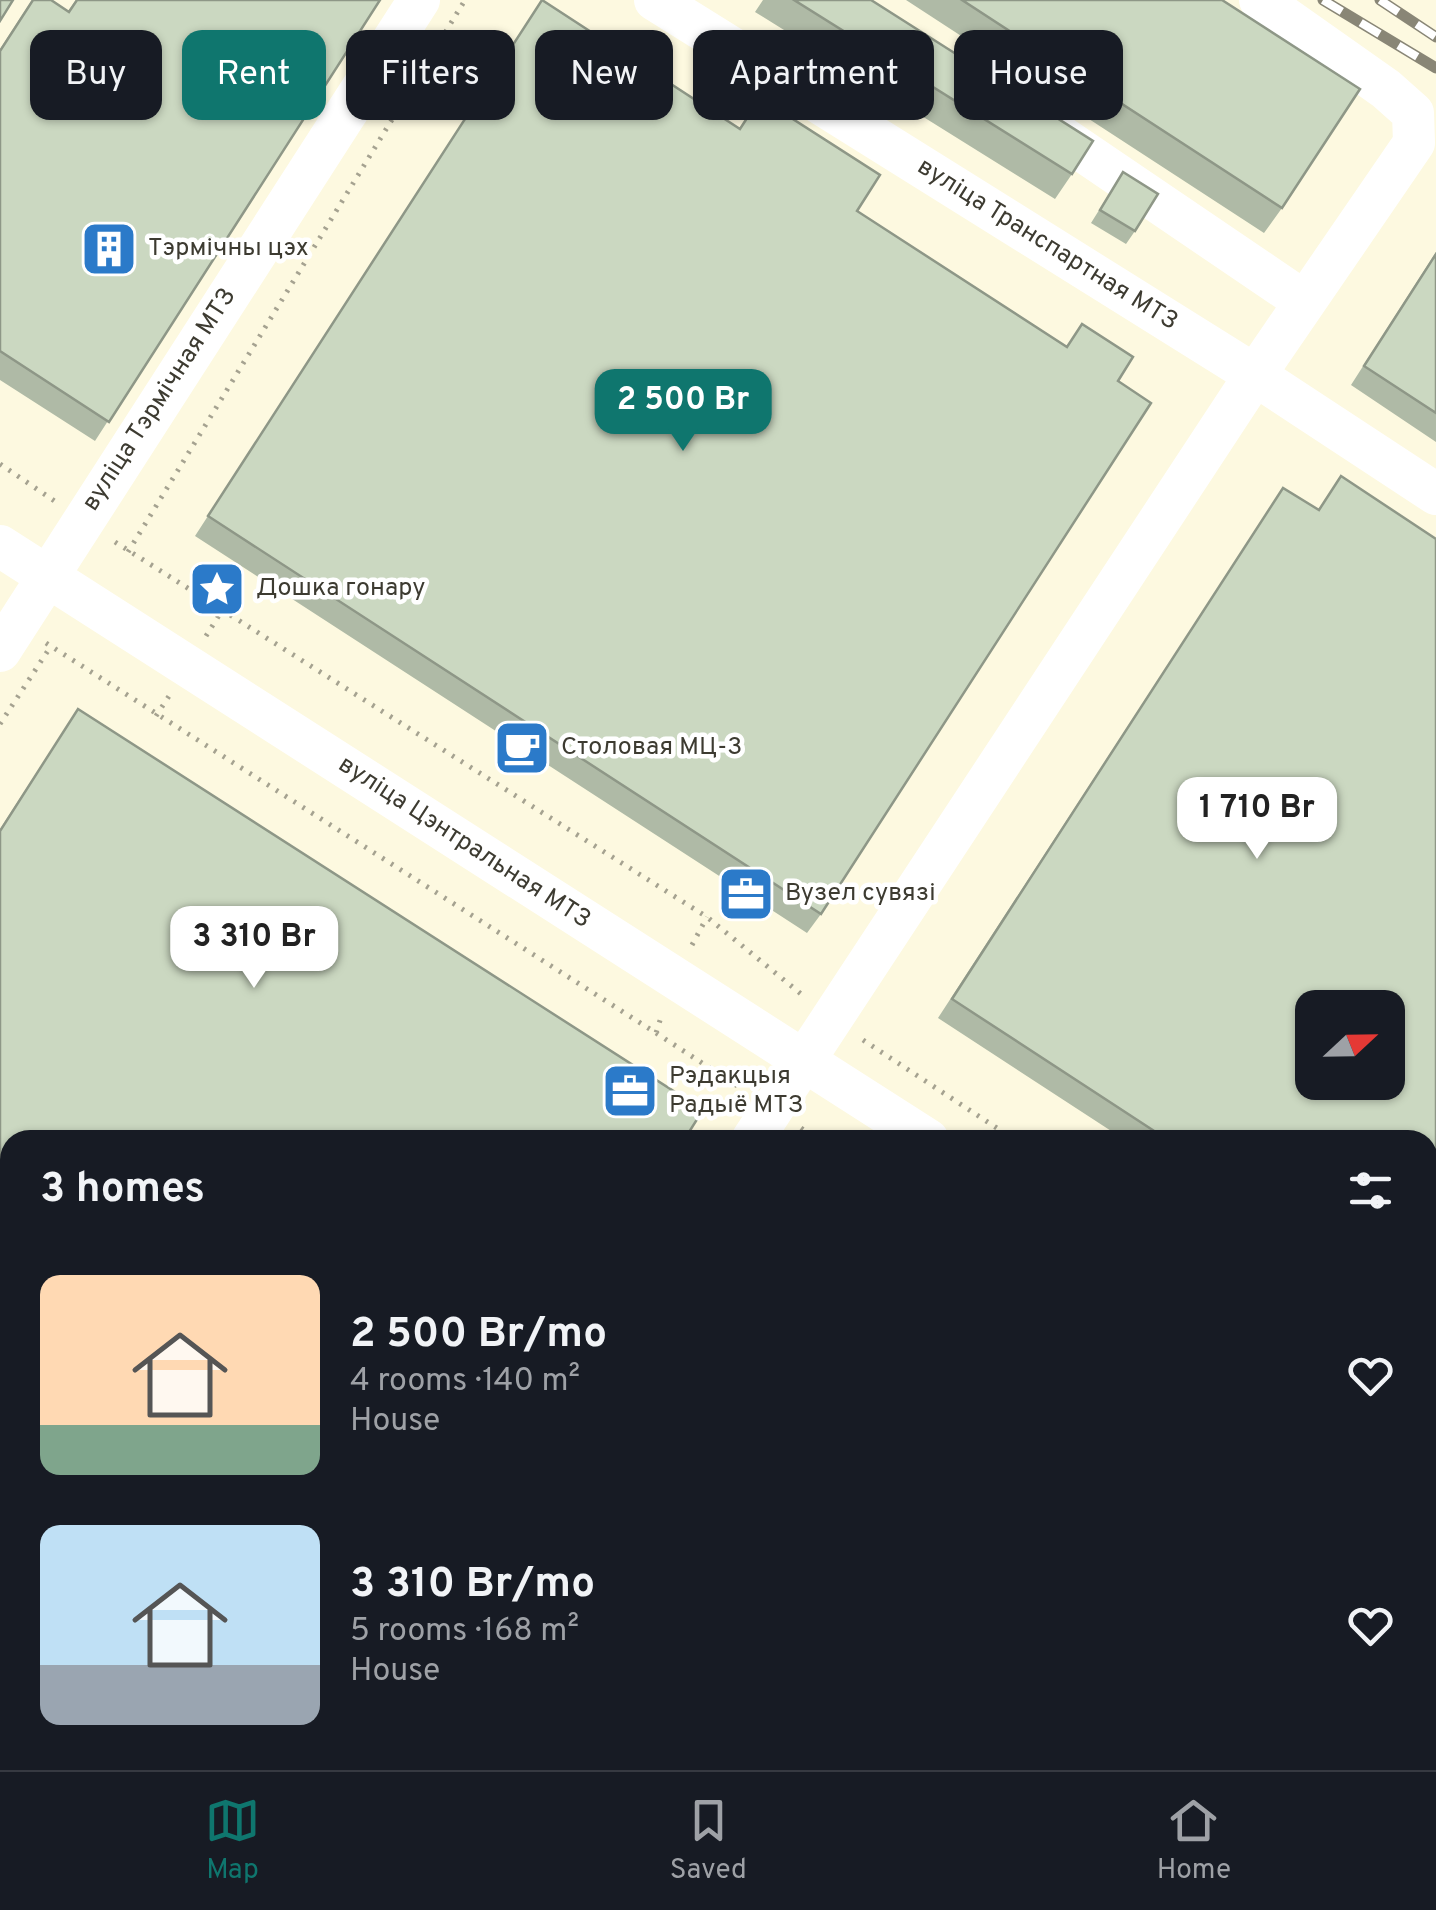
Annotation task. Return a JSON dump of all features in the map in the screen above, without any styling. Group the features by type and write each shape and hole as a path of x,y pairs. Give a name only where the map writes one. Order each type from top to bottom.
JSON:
{"lane":[{"name":"вуліца Тэрмічная МТЗ","path":"23,640 47,578 418,0"},
{"name":"вуліца Транспартная МТЗ","path":"655,0 1255,375 1436,494"},
{"path":"762,1124 1255,375 1414,143 1414,114 1386,89 1260,0"},
{"path":"1037,120 1305,302"},
{"name":"вуліца Цэнтральная МТЗ","path":"0,546 913,1130"}],"path":[{"path":"128,552 465,0"},
{"path":"0,464 128,552 707,916 830,1019 1000,1130"},
{"path":"0,724 23,640 656,1033 762,1124"},
{"path":"656,1033 674,979 707,916"}],"building":[{"path":"0,0 13,0 0,21"},
{"name":"Тэрмічны цэх","path":"33,0 51,0 69,12 77,0 380,0 361,30 346,30 346,53 326,84 326,30 182,30 182,120 303,120 109,422 0,351 0,51"},
{"path":"542,0 588,30 535,30 535,120 673,120 673,85 693,98 693,120 726,120 740,129 746,120 794,120 880,175 857,211 1067,347 1082,324 1133,357 1118,381 1151,403 821,914 208,516 464,120 515,120 515,42"},
{"path":"794,0 871,0 918,30 842,30"},
{"path":"962,0 1222,0 1360,89 1282,208 1123,105 1123,30 1008,30"},
{"path":"934,40 954,53 954,100 934,88"},
{"path":"986,120 1060,120 1093,141 1072,174"},
{"path":"1123,172 1158,194 1135,231 1100,210"},
{"path":"1436,254 1436,413 1364,366"},
{"path":"1341,476 1436,539 1436,1130 1153,1130 952,999 1283,488 1319,510"},
{"path":"78,709 703,1110 690,1130 0,1130 0,831"}],"railway":[{"path":"1323,0 1436,68"},
{"path":"1380,0 1436,37"}],"place":[{"name":"Тэрмічны цэх","path":"109,249"},
{"name":"Дошка гонару","path":"217,589"},
{"name":"Столовая МЦ-3","path":"522,748"},
{"name":"Вузел сувязі","path":"746,894"},
{"name":"Рэдакцыя Радыё МТЗ","path":"630,1091"}]}
